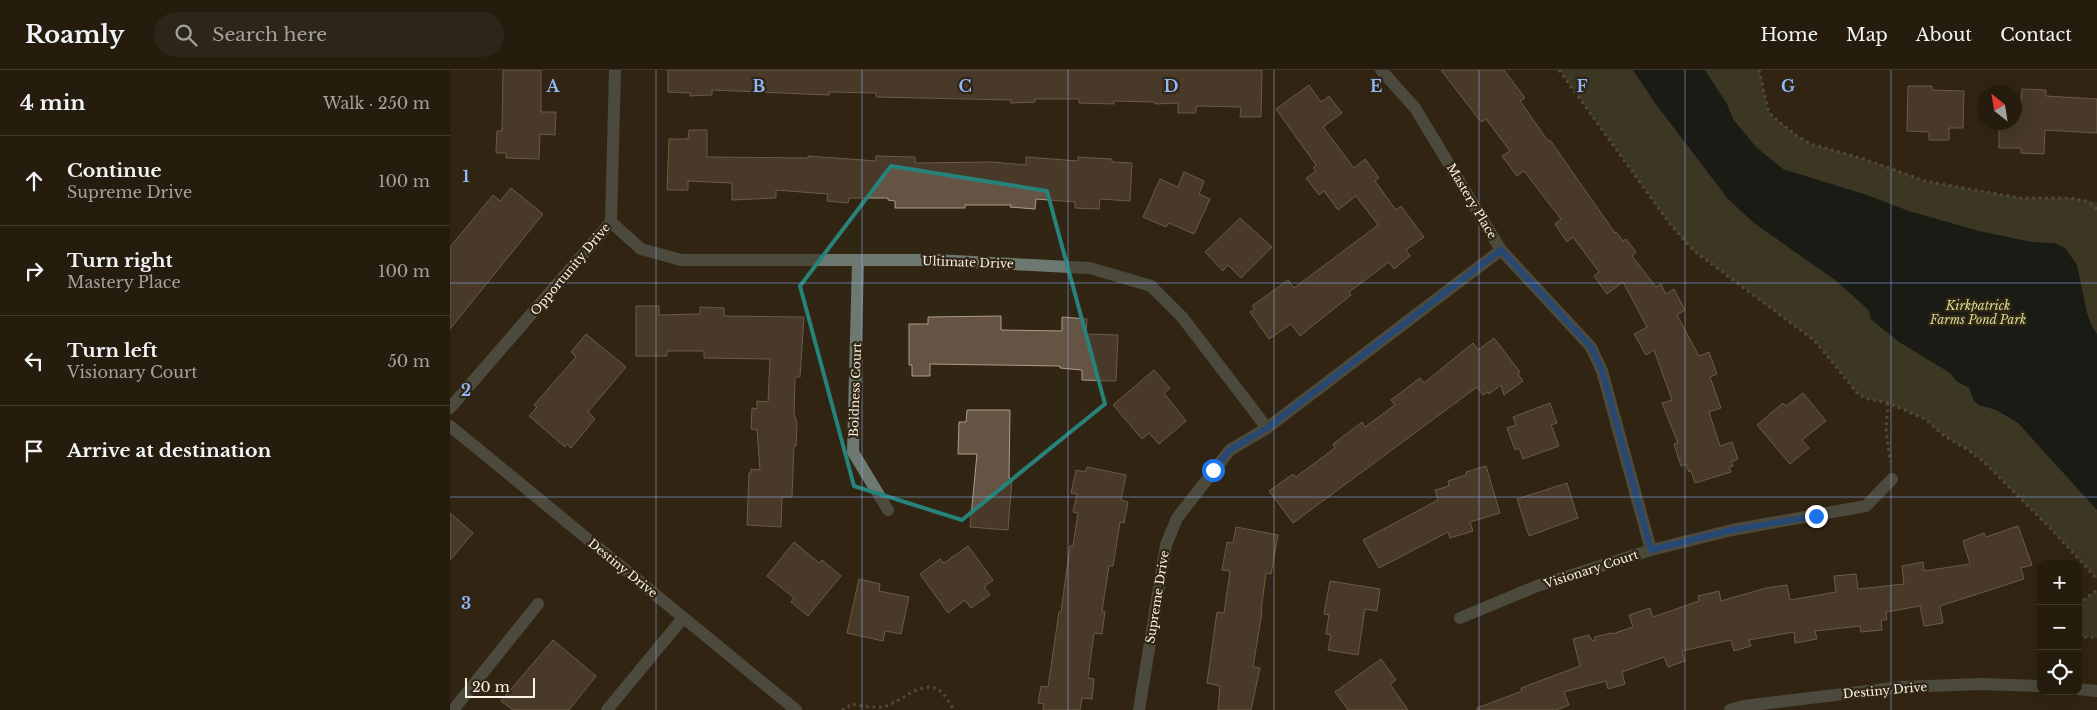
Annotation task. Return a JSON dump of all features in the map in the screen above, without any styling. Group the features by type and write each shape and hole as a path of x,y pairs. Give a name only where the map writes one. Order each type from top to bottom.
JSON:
{"street":[{"name":"Opportunity Drive","path":"450,408 611,222 615,70"},
{"name":"Mastery Place","path":"1381,70 1415,108 1501,250 1591,347 1602,370 1651,550"},
{"name":"Ultimate Drive","path":"611,222 641,249 681,260 934,260 1090,268 1151,286 1182,317 1267,428"},
{"name":"Supreme Drive","path":"1139,710 1166,545 1178,518 1230,450 1267,428 1501,250"},
{"name":"Boldness Court","path":"858,261 853,452 888,510"},
{"name":"Destiny Drive","path":"450,426 796,710"},
{"name":"Visionary Court","path":"1460,618 1537,586 1651,550 1732,530 1866,506 1892,479"},
{"path":"453,710 538,604"},
{"path":"607,710 683,618"},
{"name":"Destiny Drive","path":"1730,710 1772,702 1901,687 1981,684 2037,686"},
{"path":"2082,689 2097,691"}],"path":[{"path":"1559,70 1681,238 1712,265 1815,341 1858,394 1868,399 1888,403 1925,419 1943,435 1968,450 1998,474 2097,579"},
{"path":"1759,70 1768,109 1772,116 1786,129 1811,144 1857,156 1925,181 2020,198 2070,198 2086,201 2097,209"},
{"path":"1888,403 1886,429 1892,479"},
{"path":"2082,601 2097,590"},
{"path":"2082,636 2097,638"},
{"path":"842,710 852,704 867,707 884,706 926,687 935,688 942,692 954,710"}],"highlighted area":[{"path":"891,166 1047,191 1105,404 962,520 854,486 800,286"}],"green space":[{"name":"Kirkpatrick Farms Pond Park","path":"1559,70 1759,70 1768,109 1772,116 1797,136 1811,144 1864,159 1925,181 2020,198 2070,198 2097,202 2097,579 2082,563 2082,560 2080,560 1985,463 1943,435 1925,419 1888,403 1868,399 1858,394 1815,341 1694,251 1670,224"},
{"path":"2097,590 2097,638 2082,636 2082,601"}],"water":[{"path":"1633,70 1705,70 1727,104 1733,119 1756,147 1783,169 1867,195 1909,211 1979,231 2032,242 2055,243 2065,248 2077,265 2087,313 2097,334 2097,510 2018,423 1996,410 1979,405 1974,401 1969,388 1956,381 1950,373 1899,342 1871,319 1869,311 1835,280 1754,223 1728,199 1655,103"}],"building":[{"path":"503,70 541,70 541,112 556,112 555,135 540,134 539,159 506,158 506,153 496,153 497,131 502,131"},
{"path":"668,70 1262,70 1261,117 1240,117 1241,107 1196,106 1196,113 1178,113 1178,103 1155,104 1155,102 1114,101 1114,104 1079,103 1079,99 1035,99 1035,102 1011,103 1011,100 876,97 876,93 829,92 829,95 712,90 712,95 690,96 690,93 668,92"},
{"path":"1441,70 1504,70 1525,98 1520,101 1548,141 1550,140 1615,233 1623,241 1626,239 1636,252 1632,256 1656,287 1661,284 1666,294 1674,289 1685,310 1677,315 1699,356 1709,352 1717,374 1710,377 1721,408 1709,412 1720,446 1732,442 1738,459 1731,462 1733,466 1729,467 1731,472 1695,483 1691,471 1689,472 1686,464 1681,466 1674,444 1678,443 1662,403 1672,400 1654,350 1646,355 1634,334 1647,327 1623,282 1607,294 1594,276 1599,272 1573,237 1567,242 1555,224 1561,219 1524,171 1517,176 1502,156 1510,151 1486,119 1481,122"},
{"path":"1309,85 1321,102 1329,96 1342,113 1323,127 1354,168 1365,159 1379,178 1375,181 1396,210 1401,206 1424,237 1406,250 1410,256 1394,269 1389,262 1349,292 1351,295 1300,336 1291,324 1269,339 1250,312 1255,309 1252,306 1288,280 1294,288 1378,225 1356,196 1338,210 1324,191 1319,195 1306,178 1316,171 1313,168 1316,165 1276,109"},
{"path":"1908,86 1932,86 1932,90 1964,91 1963,128 1949,128 1949,140 1929,140 1929,132 1907,131"},
{"path":"2022,89 2046,90 2046,96 2097,99 2097,133 2045,130 2044,154 2021,153 2021,148 1999,148 1999,130 2022,130"},
{"path":"689,130 707,130 707,157 808,158 808,156 876,161 876,156 915,157 915,163 992,162 1026,165 1026,157 1078,161 1078,157 1112,159 1112,162 1132,163 1130,201 1100,199 1099,209 1075,208 1075,202 1036,199 1035,209 1010,207 1011,205 965,205 965,208 895,208 895,201 888,200 888,198 849,198 848,203 827,201 828,194 776,190 776,198 732,200 732,183 688,181 688,190 667,190 669,139 688,139"},
{"path":"1184,172 1204,181 1199,194 1210,199 1194,234 1169,223 1166,227 1143,217 1160,179 1178,187"},
{"path":"511,188 543,214 450,329 450,247 493,195 500,201"},
{"path":"1240,218 1272,247 1241,278 1228,265 1223,271 1205,252"},
{"path":"636,306 659,306 659,315 700,314 700,307 724,308 724,316 804,317 800,377 795,377 794,415 797,422 792,497 782,497 781,527 747,525 749,473 751,473 751,469 760,470 757,430 751,429 752,408 757,409 757,401 768,402 770,359 704,358 704,351 667,351 667,356 636,356"},
{"path":"1001,316 1001,330 1062,331 1062,317 1087,319 1086,334 1118,335 1116,381 1082,380 1082,370 1060,368 1060,366 930,364 930,376 912,376 912,365 909,365 909,324 928,324 928,317"},
{"path":"586,334 626,367 588,412 595,419 571,448 567,444 565,447 529,416 537,407 534,405 576,357 571,352"},
{"path":"1494,338 1520,372 1518,374 1523,381 1504,395 1501,385 1489,394 1488,392 1483,395 1477,387 1293,523 1269,491 1293,474 1296,477 1335,448 1333,444 1362,422 1365,427 1395,405 1391,400 1420,378 1424,383 1473,343 1478,350"},
{"path":"1154,370 1170,388 1164,393 1186,421 1159,444 1149,433 1142,439 1113,405"},
{"path":"1803,393 1826,421 1802,440 1809,448 1790,464 1757,425 1783,403 1786,406"},
{"path":"1550,403 1557,423 1551,425 1559,446 1523,459 1519,448 1515,450 1507,428 1516,425 1513,417"},
{"path":"967,410 1010,410 1009,478 1012,479 1008,530 970,527 977,454 958,454 959,422 966,422"},
{"path":"1486,466 1500,513 1470,522 1473,531 1450,538 1448,532 1379,568 1363,540 1438,500 1435,490 1449,486 1448,481 1466,475 1466,472"},
{"path":"1087,467 1126,475 1121,500 1128,502 1124,523 1120,522 1113,566 1109,566 1102,611 1105,612 1102,634 1094,633 1088,678 1094,679 1092,699 1082,698 1080,710 1043,710 1044,704 1038,703 1041,686 1048,687 1070,546 1073,546 1078,513 1073,512 1077,494 1071,493 1076,470 1085,472"},
{"path":"1567,483 1578,518 1529,536 1517,499"},
{"path":"450,513 473,533 450,560"},
{"path":"2018,526 2032,565 2021,568 2024,579 1940,606 1943,623 1924,626 1920,606 1886,612 1887,620 1881,620 1882,630 1861,632 1860,626 1815,631 1817,639 1795,643 1794,632 1749,640 1751,646 1734,651 1731,640 1682,651 1685,661 1668,667 1664,657 1622,672 1625,684 1608,689 1606,681 1564,692 1569,705 1556,710 1477,710 1477,708 1522,691 1521,688 1580,666 1573,639 1589,635 1592,641 1595,640 1595,637 1633,627 1629,615 1650,608 1653,617 1699,601 1698,596 1719,591 1721,601 1766,588 1787,585 1790,600 1836,592 1834,576 1856,574 1858,589 1904,584 1902,566 1923,562 1924,571 1970,564 1963,541 1984,533 1986,537"},
{"path":"1236,527 1278,535 1271,574 1266,573 1253,667 1260,668 1251,710 1218,710 1220,686 1207,683 1217,612 1224,613 1230,571 1222,570 1227,542 1233,543"},
{"path":"794,542 819,563 822,560 841,576 808,616 791,602 794,598 767,576"},
{"path":"968,546 993,580 984,587 990,595 971,608 965,600 948,613 920,574 940,559 944,563"},
{"path":"859,579 880,584 879,591 909,597 901,634 885,631 883,641 847,633"},
{"path":"1330,581 1380,589 1377,611 1365,609 1358,655 1328,650 1331,635 1326,634 1329,615 1324,614"},
{"path":"553,640 596,676 569,710 513,710 501,701"},
{"path":"1381,659 1396,680 1390,684 1408,710 1348,710 1335,692"}],"route":[{"path":"1213,470 1230,450 1267,428 1501,250 1591,347 1602,370 1651,550 1732,530 1816,516"}]}
